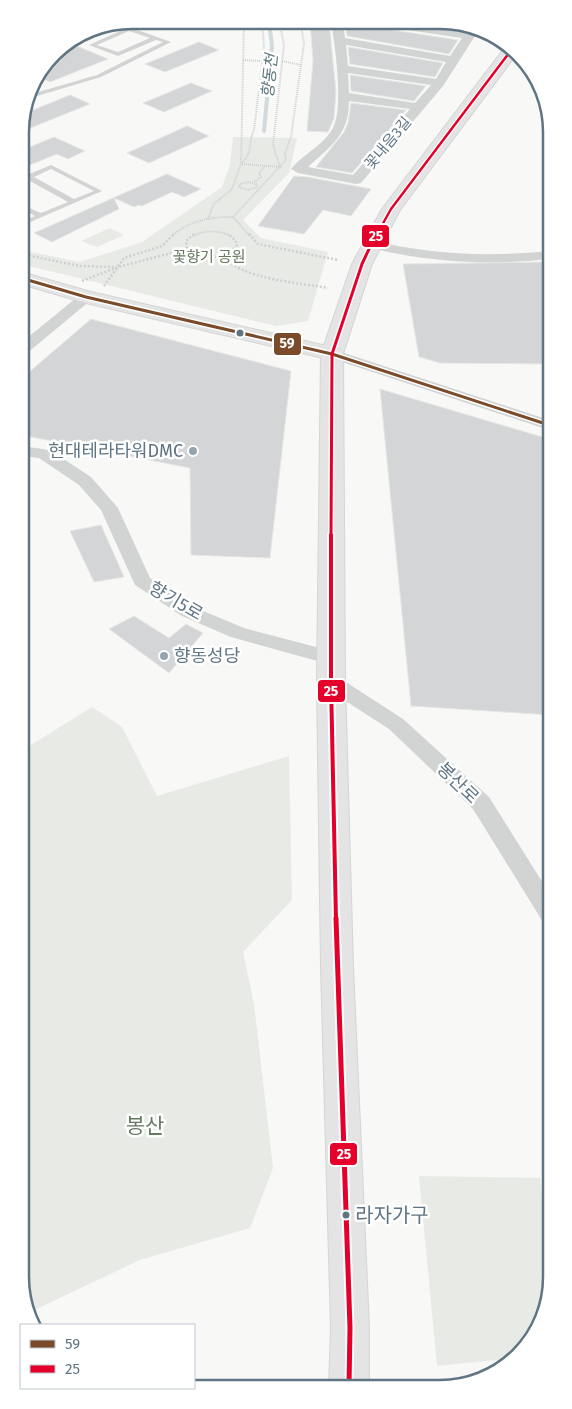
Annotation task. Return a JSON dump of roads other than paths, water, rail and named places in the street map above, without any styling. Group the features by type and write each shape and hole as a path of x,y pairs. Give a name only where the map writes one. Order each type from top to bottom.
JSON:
{"main road":[{"path":"349,1380 350,1328 338,976 331,670 332,354 362,264 391,209 508,54"},
{"path":"29,279 89,290 332,354"}],"street":[{"path":"338,29 342,69 342,96"},
{"name":"꽃내음3길","path":"419,107 342,96 343,118 338,130 298,169 356,180 419,107 439,83 468,36 436,29"},
{"path":"340,41 454,60"},
{"path":"342,69 439,83"},
{"path":"371,244 400,252 487,261 543,256"},
{"path":"29,344 89,290"},
{"path":"332,354 543,423"},
{"name":"향기5로","path":"29,451 44,454 85,481 109,508 142,582 189,612 331,670"},
{"name":"봉산로","path":"331,670 373,708 396,724 481,803 543,903"}],"lane":[{"path":"36,94 99,76 168,42 129,29 92,45 118,54 155,38"},
{"path":"29,177 51,167 99,191 29,221"},
{"path":"29,178 74,202"},
{"path":"29,210 41,216"}],"waterway":[{"name":"향동천","path":"264,131 272,46 270,29"}],"place":[{"name":"현대테라타워DMC","path":"193,451"},
{"name":"향동성당","path":"164,656"},
{"name":"라자가구","path":"346,1215"}],"park label":[{"name":"꽃향기 공원","path":"209,257"},
{"name":"봉산","path":"145,1126"}]}
